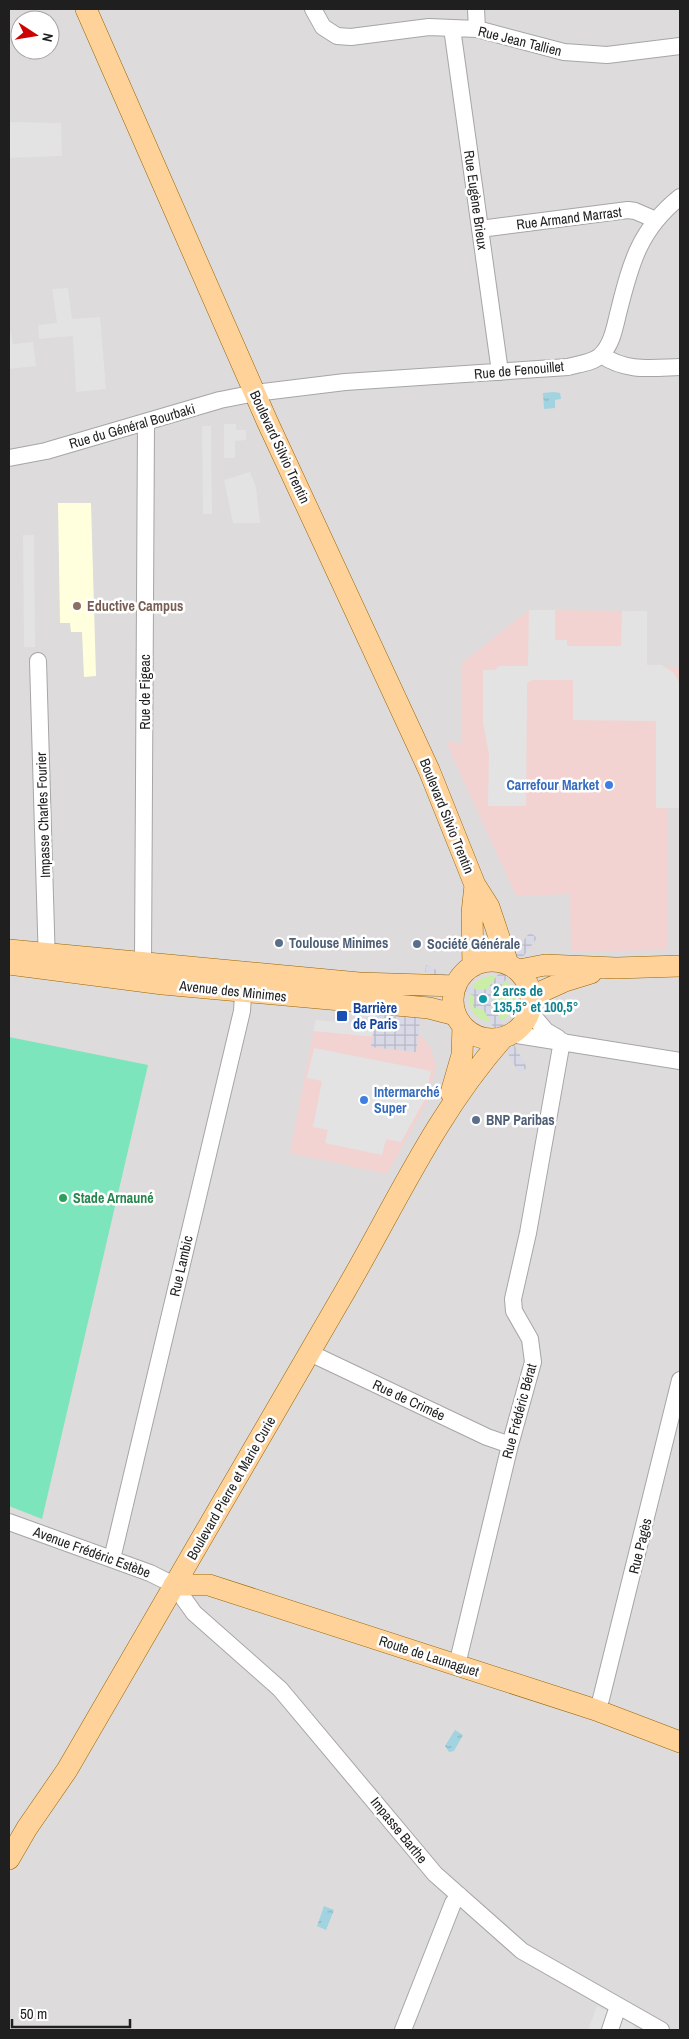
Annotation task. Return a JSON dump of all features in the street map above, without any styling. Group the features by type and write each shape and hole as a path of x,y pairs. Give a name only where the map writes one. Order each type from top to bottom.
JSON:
{"main road":[{"name":"Boulevard Silvio Trentin","path":"86,9 255,393 429,770 475,885 489,907 513,967"},
{"name":"Boulevard Silvio Trentin","path":"473,966 475,885"},
{"name":"Avenue des Minimes","path":"9,950 47,961 245,983 429,1008 460,1020"},
{"path":"513,967 525,978 531,1004 525,1022 506,1036 481,1038 460,1020 454,1004 456,986 461,976 473,966 491,960 513,967 616,968 680,966"},
{"name":"Avenue des Minimes","path":"9,964 47,961 143,963 245,983 359,983 456,986"},
{"path":"531,1004 578,977 616,968"},
{"name":"Boulevard Pierre et Marie Curie","path":"445,1112 458,1075 462,1055 460,1020"},
{"name":"Boulevard Pierre et Marie Curie","path":"9,1859 27,1828 67,1770 374,1242 445,1112 478,1066 506,1036"},
{"name":"Route de Launaguet","path":"174,1585 209,1586 596,1710 680,1742"}],"street":[{"name":"Rue Jean Tallien","path":"313,9 322,27 337,36 351,37 429,27 477,29 540,47 586,55 632,54 680,46"},
{"path":"476,9 477,29"},
{"name":"Rue Eugène Brieux","path":"452,28 500,372"},
{"path":"680,197 656,220 637,249 612,336 601,355 611,363 627,368 680,367"},
{"name":"Rue Armand Marrast","path":"480,229 628,210 636,211 656,220"},
{"name":"Rue de Fenouillet","path":"255,393 345,382 568,367 588,362 601,355"},
{"name":"Rue du Général Bourbaki","path":"9,458 46,451 226,398 255,393"},
{"name":"Rue de Figeac","path":"143,963 146,422"},
{"name":"Impasse Charles Fourier","path":"38,661 47,961"},
{"name":"Rue Lambic","path":"112,1559 242,1011 245,983"},
{"path":"531,1004 546,1031 562,1041"},
{"path":"506,1036 562,1041 680,1061"},
{"name":"Rue Frédéric Bérat","path":"457,1665 510,1445 533,1362 530,1339 514,1311 513,1299 528,1234 562,1041"},
{"name":"Rue de Crimée","path":"310,1353 487,1437 510,1445"},
{"name":"Rue Pagès","path":"596,1710 601,1699 680,1380"},
{"name":"Avenue Frédéric Estèbe","path":"9,1522 112,1559 174,1585"},
{"name":"Impasse Barthe","path":"174,1585 194,1612 280,1689 435,1874 522,1951 661,2030"},
{"path":"403,2030 453,1903 459,1895"},
{"path":"610,2030 618,2006"}],"shaded area":[{"path":"9,9 680,9 680,2030 9,2030"},
{"path":"9,122 61,123 62,156 9,158"},
{"path":"68,288 72,319 100,317 106,389 76,392 73,336 39,339 38,325 57,323 52,289"},
{"path":"11,333 13,344 33,342 36,366 9,369 9,334"},
{"path":"224,424 236,424 236,430 246,430 246,440 235,441 235,458 224,458"},
{"path":"202,426 211,426 212,514 203,514"},
{"path":"250,472 256,487 260,523 233,523 224,480"},
{"name":"Eductive Campus","path":"58,503 91,503 96,676 84,677 82,632 71,632 70,623 60,623"},
{"path":"23,535 34,535 35,647 24,647"},
{"path":"529,610 647,611 647,665 680,668 680,808 668,808 668,950 571,952 570,894 516,896 446,742 461,743 462,663"},
{"path":"529,610 555,610 555,640 567,640 567,646 621,646 622,611 647,611 647,665 661,665 673,672 679,682 680,808 656,808 656,721 573,720 573,680 533,680 527,683 526,806 488,806 489,754 483,722 483,670 495,670 499,666 528,666"},
{"path":"530,932 537,938 495,994 493,1006 527,1068 519,1073 483,1009 473,1008 474,996 425,972 426,965 477,990 487,989"},
{"path":"379,994 423,1000 416,1052 371,1047"},
{"name":"Intermarché Super","path":"316,1020 414,1032 423,1038 431,1049 435,1069 429,1098 387,1174 290,1153"},
{"path":"316,1020 403,1028 399,1039 313,1031"},
{"name":"Intermarché Super","path":"314,1048 431,1071 425,1099 401,1142 386,1139 382,1155 325,1143 328,1130 313,1127 322,1081 307,1078"},
{"path":"597,2006 635,2025 633,2030 588,2030"}],"green space":[{"path":"492,976 505,980 511,986 515,999 511,1012 505,1018 492,1022 479,1018 473,1012 469,999 473,986 479,980"},
{"name":"Stade Arnauné","path":"9,1037 148,1065 42,1519 9,1506"}],"water":[{"path":"543,393 560,393 561,399 555,400 555,408 544,409"},
{"path":"455,1730 463,1735 454,1751 449,1752 445,1746"},
{"path":"324,1906 334,1910 326,1930 317,1926"}],"place":[{"name":"Eductive Campus","path":"77,606"},
{"name":"Carrefour Market","path":"609,785"},
{"name":"Toulouse Minimes","path":"279,943"},
{"name":"Société Générale","path":"417,944"},
{"name":"2 arcs de 135,5° et 100,5°","path":"483,999"},
{"name":"Barrière de Paris","path":"342,1016"},
{"name":"Intermarché Super","path":"364,1100"},
{"name":"BNP Paribas","path":"476,1120"},
{"name":"Stade Arnauné","path":"63,1198"}]}
